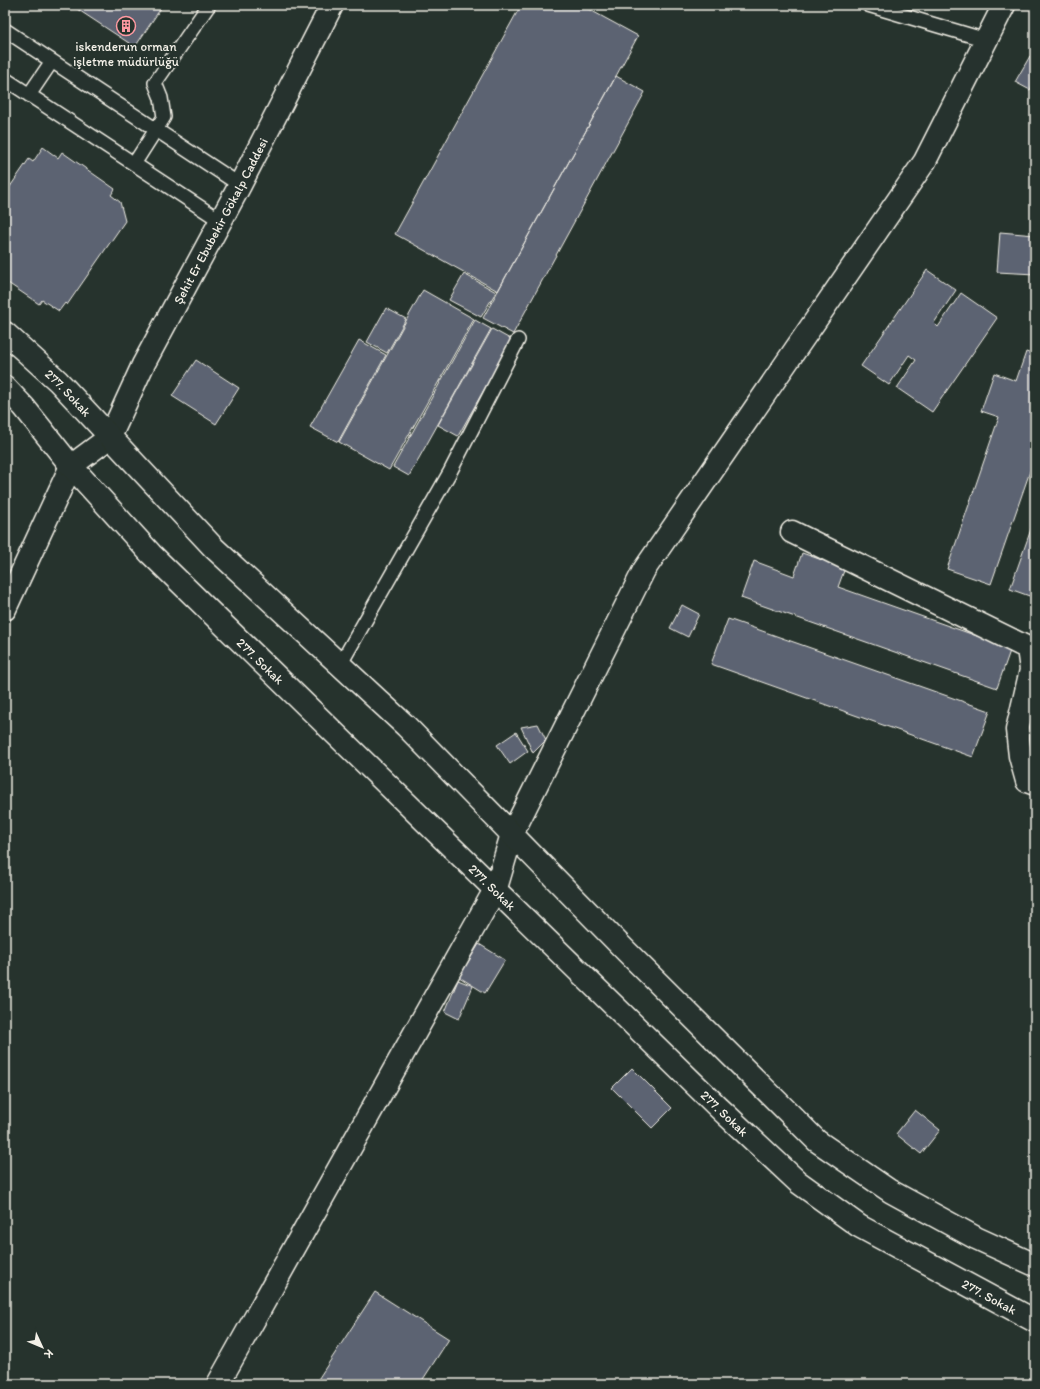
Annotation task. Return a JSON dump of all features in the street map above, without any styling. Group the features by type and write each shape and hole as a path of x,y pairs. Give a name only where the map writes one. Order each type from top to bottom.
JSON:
{"street":[{"name":"Şehit Er Ebubekir Gökalp Caddesi","path":"110,437 143,365 240,185 332,5"},
{"path":"218,1384 496,888 512,834 644,570 925,161 1004,5"},
{"name":"277. Sokak","path":"5,333 58,381 214,548 406,726 627,952 817,1141 890,1192 976,1238 1035,1265"},
{"name":"277. Sokak","path":"5,387 24,407 71,466 151,554 496,888 717,1106 798,1182 860,1226 1035,1321"},
{"path":"5,609 71,466 110,437"},
{"path":"792,532 1028,648 1031,670 1017,730 1020,756 1027,781 1035,784"}],"lane":[{"path":"134,164 164,117 161,98 155,83 209,5"},
{"path":"868,5 986,40"},
{"path":"5,30 240,185"},
{"path":"29,95 52,61"},
{"path":"5,79 221,221"},
{"path":"340,665 450,472 518,340"}],"building":[{"name":"iskenderun orman işletme müdürlüğü","path":"71,5 163,5 135,47"},
{"path":"521,5 581,5 638,36 498,291 395,234"},
{"path":"1030,56 1035,58 1035,81 1030,90 1015,82"},
{"path":"616,76 645,92 513,334 483,318"},
{"path":"43,147 58,158 62,152 115,189 111,195 120,202 125,221 67,305 65,303 59,311 42,300 39,304 5,281 5,194 29,159 33,162"},
{"path":"1000,232 1035,235 1035,274 997,272"},
{"path":"927,270 956,290 934,323 938,327 961,293 997,318 932,412 897,388 916,360 909,355 889,385 861,366"},
{"path":"464,274 496,292 481,317 449,300"},
{"path":"423,290 474,319 389,470 339,442"},
{"path":"386,308 406,319 387,353 367,342"},
{"path":"475,320 491,329 409,476 393,467"},
{"path":"492,329 512,340 458,436 438,425"},
{"path":"359,340 386,355 338,442 310,427"},
{"path":"1026,352 1035,355 1035,457 991,584 947,569 999,417 981,411 994,373 1016,381"},
{"path":"196,360 239,388 216,424 172,396"},
{"path":"1035,518 1035,598 1010,589"},
{"path":"802,553 845,568 838,587 1011,648 997,688 741,598 754,561 794,576"},
{"path":"682,605 699,614 688,637 670,628"},
{"path":"728,619 990,711 973,757 711,664"},
{"path":"538,724 546,740 533,753 521,727"},
{"path":"516,732 528,751 510,764 497,745"},
{"path":"479,944 505,960 485,993 459,977"},
{"path":"458,980 473,986 459,1019 445,1012"},
{"path":"632,1068 672,1108 652,1128 612,1088"},
{"path":"915,1110 940,1130 921,1154 896,1134"},
{"path":"375,1292 449,1339 420,1384 315,1384"}],"place":[{"name":"iskenderun orman işletme müdürlüğü","path":"126,26"}]}
